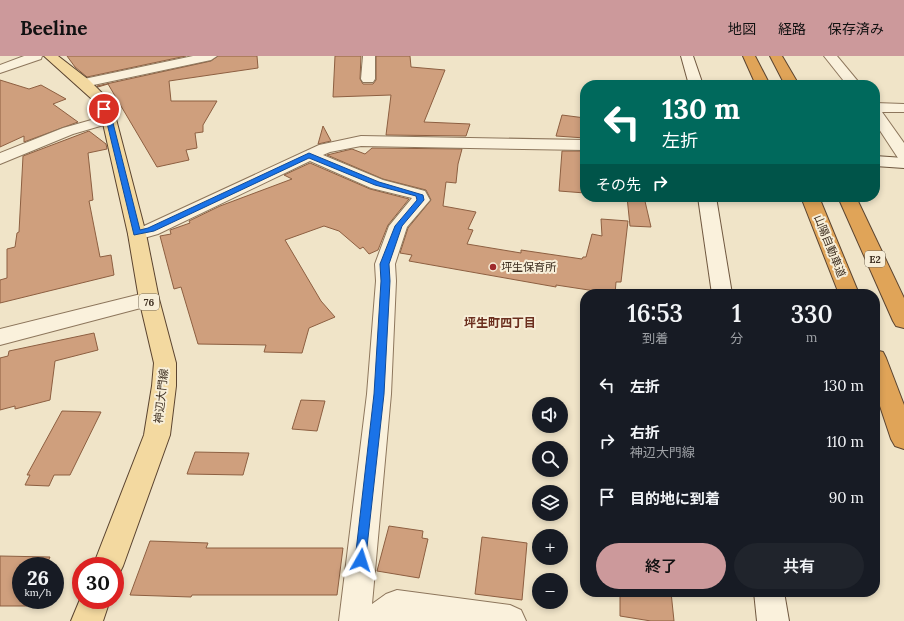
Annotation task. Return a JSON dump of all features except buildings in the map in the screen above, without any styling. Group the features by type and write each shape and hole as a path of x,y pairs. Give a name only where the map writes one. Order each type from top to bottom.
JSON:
{"highway":[{"path":"749,56 761,80"},
{"path":"776,56 789,80"},
{"name":"山陽自動車道","path":"812,202 847,289"},
{"name":"E2","path":"849,202 904,321"},
{"path":"880,372 904,439"}],"main road":[{"name":"神辺大門線","path":"50,56 84,83 100,99 109,119 137,234 149,299 165,363 164,386 156,435 111,557"},
{"path":"87,621 92,609"}],"street":[{"path":"0,69 36,56"},
{"path":"84,83 211,56"},
{"path":"368,79 369,56"},
{"path":"687,56 694,80"},
{"path":"830,56 850,80"},
{"path":"880,107 904,108"},
{"path":"0,159 68,131 109,119"},
{"path":"880,121 902,160 880,162"},
{"path":"137,234 151,230 325,148 361,141 580,145"},
{"path":"309,155 377,184 420,195 421,200 398,226 384,264 386,281 379,394 354,621"},
{"path":"708,202 721,289"},
{"path":"0,337 149,299"},
{"path":"770,597 773,621"},
{"path":"374,621 397,606 510,621"}],"place":[{"name":"坪生保育所","path":"493,267"}],"district":[{"name":"坪生町四丁目","path":"500,323"}],"route":[{"path":"104,109 109,119 137,234 151,230 309,155 377,184 420,195 421,200 398,226 384,264 386,281 379,394 361,560"}]}
